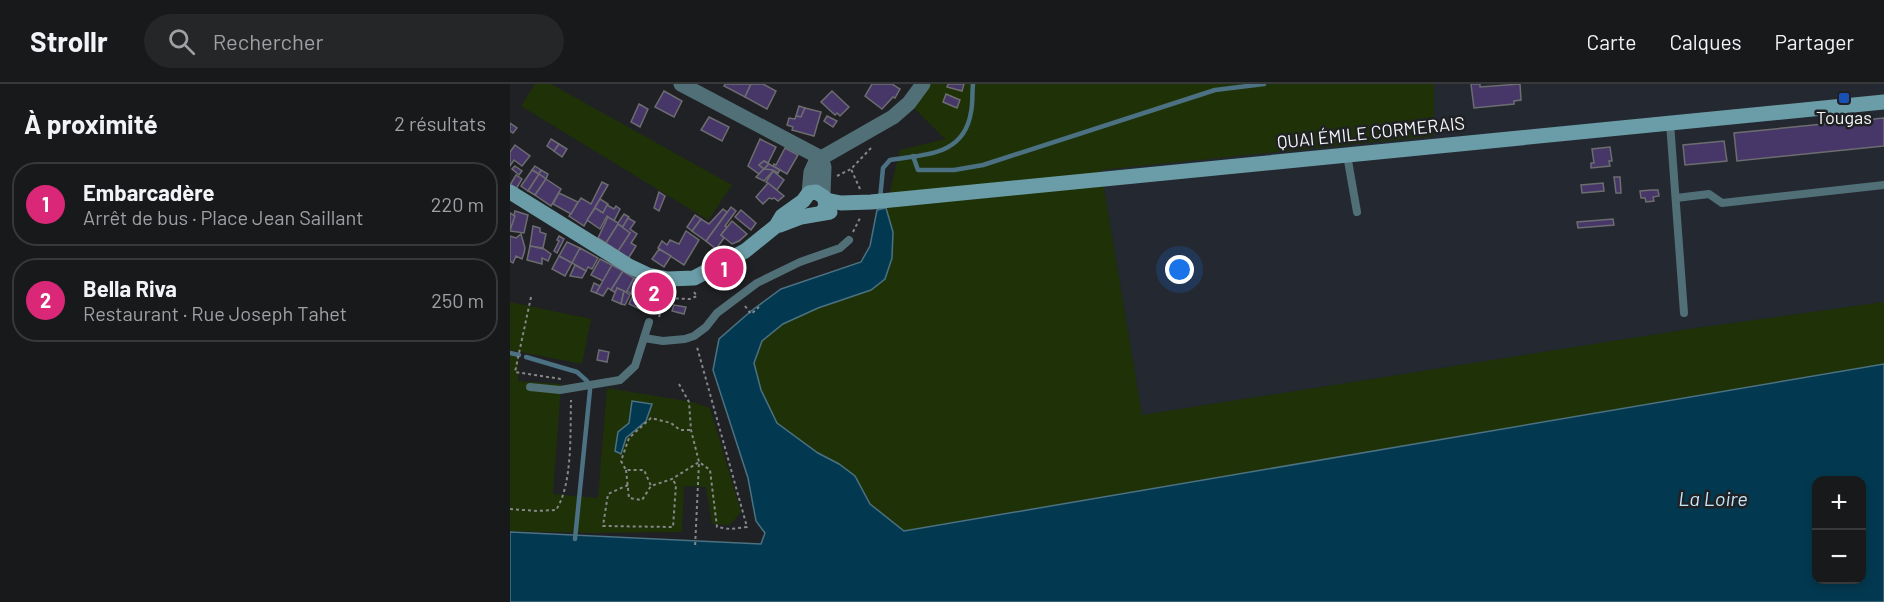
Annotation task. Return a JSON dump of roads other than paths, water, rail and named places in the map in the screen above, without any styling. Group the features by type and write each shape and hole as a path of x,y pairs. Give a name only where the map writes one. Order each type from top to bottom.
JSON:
{"street":[{"path":"510,192 629,266 648,275 668,279 687,279 745,251 776,226 782,216 815,203 824,167 821,158 681,84"},
{"path":"821,158 893,117 909,103 923,84"},
{"name":"QUAI ÉMILE CORMERAIS","path":"815,203 845,210 866,203 892,200 1884,102"}],"lane":[{"path":"1670,123 1684,313"},
{"path":"1347,155 1357,212"},
{"path":"1676,198 1709,194 1722,203 1884,185"},
{"path":"644,338 663,341 694,336 706,327 717,313 758,283 800,262 840,248 849,240"},
{"path":"530,387 560,390 620,380 635,366 644,338 652,323"}],"water":[{"name":"La Loire","path":"886,208 893,232 892,258 885,279 871,290 818,308 783,324 762,341 754,363 761,390 777,423 855,476 870,504 904,531 1884,364 1884,602 510,602 510,532 761,544 765,533 756,521 748,478 713,370 719,339 781,289 861,262 870,246 877,210"},
{"path":"632,401 652,404 646,421 626,438 621,454 615,451 618,432 629,423"}],"waterway":[{"path":"880,199 883,168 890,160 929,154 952,145 960,137 967,126 971,112 973,84"},
{"path":"913,156 918,170 954,170 983,165 1215,90 1264,84"},
{"path":"510,353 519,355"},
{"path":"526,357 577,372 587,381"},
{"path":"575,539 590,390"}],"place":[{"name":"Tougas","path":"1844,98"},
{"name":"Embarcadère","path":"724,268"},
{"name":"Bella Riva","path":"654,292"}]}
